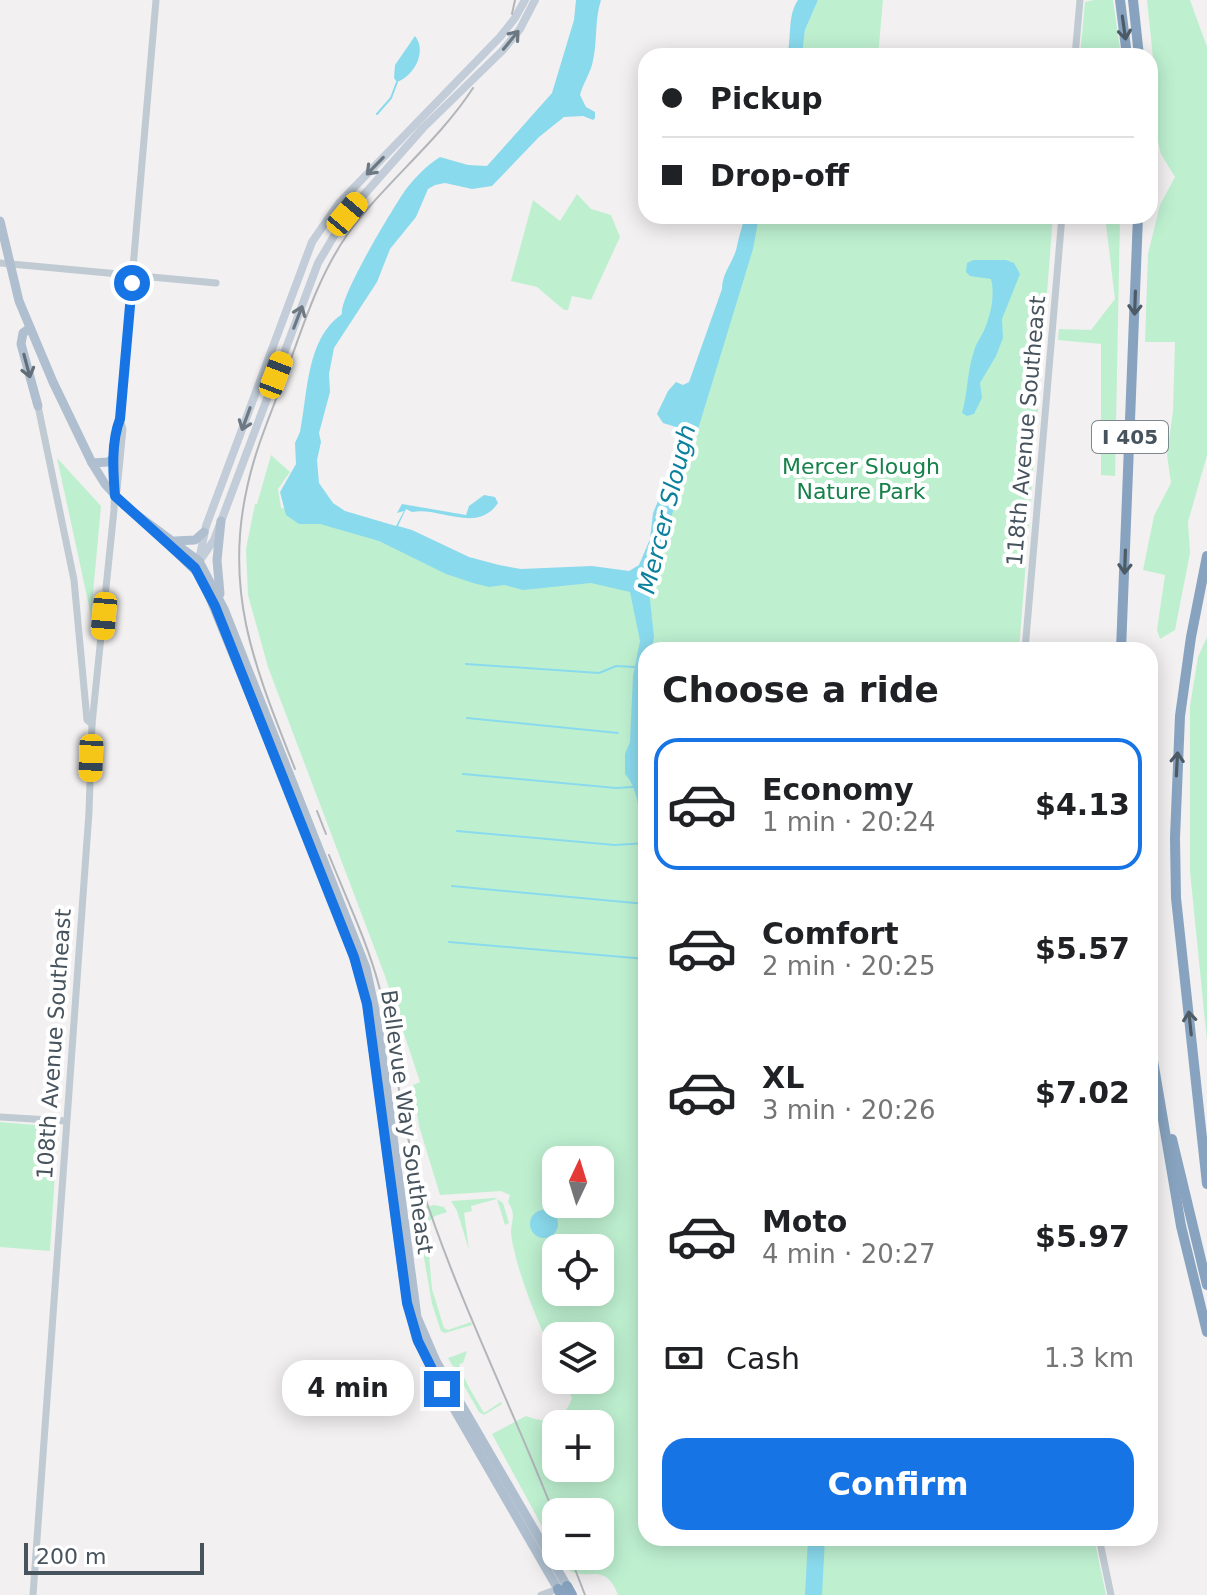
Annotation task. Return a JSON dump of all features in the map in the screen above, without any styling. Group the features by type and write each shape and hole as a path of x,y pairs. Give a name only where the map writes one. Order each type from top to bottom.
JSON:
{"highway":[{"path":"1120,0 1126,48"},
{"path":"1133,0 1138,48"},
{"name":"I 405","path":"1121,642 1137,224"},
{"path":"1207,556 1180,716 1175,838 1176,898 1207,1184"},
{"path":"1158,1077 1207,1285"},
{"path":"1158,1090 1181,1226 1207,1332"}],"main road":[{"path":"196,564 204,532 312,242 339,203 500,37 525,0"},
{"path":"196,564 210,547 221,521 318,263 336,229 423,128 503,50 522,25 535,0"},
{"name":"Bellevue Way Southeast","path":"0,221 4,263 92,463 115,496 196,564 215,606 359,970 370,1026 412,1326 428,1363 565,1591"},
{"path":"30,328 23,333 21,344 38,406"},
{"path":"92,463 108,462 114,458"},
{"path":"221,521 217,560 224,609"},
{"name":"Bellevue Way Southeast","path":"150,526 175,541 196,564 224,609 366,968 378,1024 417,1317 436,1361 533,1546 565,1591"},
{"path":"175,541 195,540 204,532"},
{"path":"391,1181 402,1203"}],"street":[{"name":"108th Avenue Southeast","path":"33,1595 89,812 92,724 115,496 114,458 120,419 156,0"},
{"path":"1076,48 1080,0"},
{"name":"118th Avenue Southeast","path":"1026,642 1061,224"},
{"path":"4,263 216,283"},
{"path":"38,406 74,580 87,720 92,724"},
{"name":"108th Avenue Southeast","path":"115,496 119,484 123,429 120,419"},
{"path":"0,1117 66,1121"},
{"path":"1101,1546 1111,1595"},
{"path":"541,1595 565,1591"}],"green space":[{"path":"818,0 883,0 879,48 803,48 805,30"},
{"path":"1113,0 1120,48 1081,48 1085,2"},
{"path":"1147,0 1190,0 1207,47 1207,455 1188,522 1190,553 1175,630 1160,639 1157,630 1165,575 1143,570 1154,516 1171,483 1167,455 1173,411 1175,342 1145,342 1148,254 1155,224 1158,224 1160,205 1175,177 1161,154 1158,141 1158,48 1152,48"},
{"path":"577,194 591,209 611,215 620,237 591,300 572,296 568,310 564,310 537,287 511,281 533,200 560,221"},
{"name":"Mercer Slough Nature Park","path":"757,224 1052,224 1020,642 638,642 638,1546 1096,1546 1106,1595 618,1595 605,1576 571,1570 614,1570 614,1498 542,1498 542,1526 492,1434 526,1416 542,1420 542,1482 614,1482 614,1410 566,1410 572,1398 570,1394 614,1394 614,1322 542,1322 542,1329 517,1262 511,1235 513,1216 508,1202 510,1195 501,1191 440,1195 419,1126 413,1085 420,1082 385,976 268,667 248,595 246,549 255,504 271,455 290,472 278,489 281,508 330,516 510,579 651,584"},
{"path":"1106,224 1120,224 1115,476 1101,475 1101,344 1058,340 1059,329 1091,330 1115,299"},
{"path":"57,458 101,506 91,615"},
{"path":"1207,637 1207,1041 1190,871 1190,706 1198,657"},
{"path":"0,1122 58,1127 50,1251 0,1247"},
{"path":"495,1198 471,1206 472,1211 464,1213 469,1250 451,1201"},
{"path":"497,1199 503,1203 509,1223 505,1225"},
{"path":"434,1205 444,1207 447,1212 429,1221 429,1240 426,1240 424,1227 420,1227 421,1241 414,1210"},
{"path":"428,1244 432,1289 444,1328 448,1330 471,1322 472,1325 445,1333 441,1331 432,1304 422,1246"},
{"path":"467,1351 463,1363 459,1364 484,1413 502,1404 484,1415 479,1412 448,1358"}],"water":[{"name":"Mercer Slough","path":"576,0 601,0 592,65 580,95 586,107 595,112 595,118 564,117 539,137 492,186 472,189 445,183 428,189 416,217 390,249 377,282 334,348 329,374 330,392 319,433 319,483 333,503 345,511 396,526 404,511 397,513 402,504 466,515 469,506 484,495 495,497 498,503 480,517 406,509 398,526 469,557 499,565 521,569 592,566 629,571 639,565 650,539 653,513 679,452 680,438 676,427 663,423 657,414 676,382 683,385 689,382 743,224 758,224 753,249 649,590 653,642 640,642 630,592 591,583 523,590 473,583 446,574 379,541 320,524 299,524 286,515 280,492 296,464 295,443 300,432 315,352 321,337 342,314 357,273 389,216 412,182 440,157 468,165 487,166 552,93 574,20"},
{"path":"798,0 818,0 805,30 803,48 788,48"},
{"path":"415,36 420,49 417,62 409,74 397,82 394,78 395,65"},
{"path":"973,260 1006,260 1014,263 1020,274 1002,319 1003,338 980,383 982,398 974,414 967,416 962,413 970,367 991,310 992,297 991,279 970,276 966,272 967,263"},
{"name":"Mercer Slough","path":"638,651 638,806 625,774"},
{"path":"542,1210 542,1218 557,1219 554,1234 539,1237 531,1229 531,1219 539,1211"},
{"path":"808,1546 825,1546 822,1595 805,1595"}],"waterway":[{"path":"377,114 391,98 397,82"},
{"path":"466,664 599,673 616,666 635,667"},
{"path":"467,718 618,733"},
{"path":"463,774 633,787"},
{"path":"457,831 615,845 638,844"},
{"path":"452,886 638,903"},
{"path":"449,942 638,958"}],"tram line":[{"path":"512,14 515,0"},
{"path":"295,769 257,666 242,598 239,563 241,527 250,473 305,320 337,251 362,216 444,126 473,88"},
{"path":"317,811 326,834"},
{"path":"329,855 379,986 407,1133 420,1182 468,1310 547,1498"},
{"path":"575,1570 585,1595"}],"route":[{"path":"132,283 114,458 115,496 201,576 359,970 367,1004 407,1303 418,1341 442,1389"}]}
